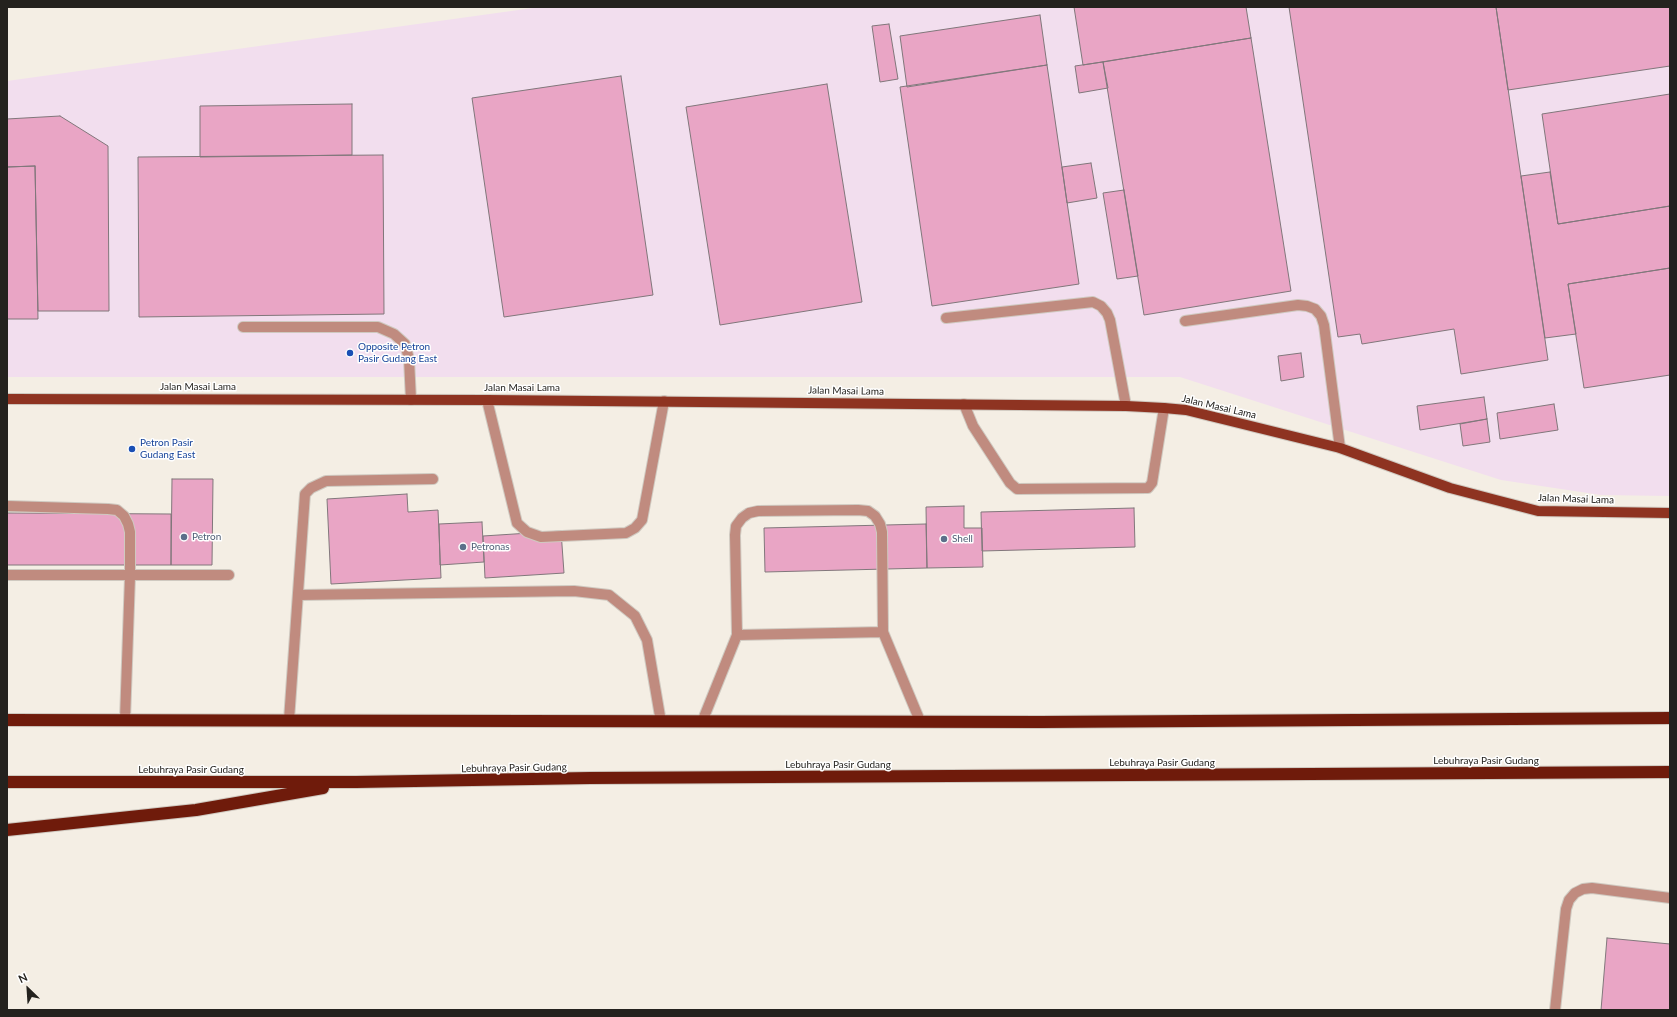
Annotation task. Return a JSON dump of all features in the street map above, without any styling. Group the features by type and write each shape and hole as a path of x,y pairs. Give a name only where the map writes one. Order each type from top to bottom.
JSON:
{"highway":[{"path":"7,720 702,722 1670,718"},
{"name":"Lebuhraya Pasir Gudang","path":"7,782 356,782 590,778 1670,772"},
{"path":"7,830 196,810 356,782"}],"main road":[{"name":"Jalan Masai Lama","path":"7,399 664,401 1126,406 1164,408 1186,410 1340,448 1450,488 1538,511 1670,513"}],"lane":[{"path":"946,318 1094,302 1107,312 1110,320 1126,406"},
{"path":"1185,321 1298,305 1315,309 1321,316 1324,325 1340,448"},
{"path":"243,327 378,327 394,334 405,344 410,359 410,400"},
{"path":"487,400 517,523 527,532 541,537 626,533 635,528 642,520 664,401"},
{"path":"964,404 973,426 1010,483 1017,489 1148,488 1152,483 1164,408"},
{"path":"289,720 299,595 304,503 306,494 311,488 326,481 433,479"},
{"path":"7,506 117,510 124,516 130,532 125,720"},
{"path":"702,722 737,635 736,526 742,518 749,513 758,511 858,510 868,511 875,516 880,524 882,532 883,632 920,721"},
{"path":"7,575 229,575"},
{"path":"299,595 574,591 609,595 635,616 647,640 661,722"},
{"path":"737,635 883,632"},
{"path":"1555,1010 1566,909 1569,900 1575,894 1583,889 1592,888 1670,898"}],"shaded area":[{"path":"540,7 1670,7 1670,496 1601,495 1501,480 1180,377 7,377 7,81"}],"building":[{"path":"1074,7 1246,7 1251,38 1083,65"},
{"path":"1289,7 1496,7 1548,360 1461,374 1454,329 1362,344 1360,334 1338,337"},
{"path":"1496,7 1670,7 1670,66 1508,90"},
{"path":"1040,15 1047,65 907,87 900,36"},
{"path":"889,24 898,79 880,82 872,26"},
{"path":"1251,38 1291,291 1144,315 1103,62"},
{"path":"1103,62 1108,88 1079,93 1075,66"},
{"path":"1047,65 1079,284 932,306 900,87"},
{"path":"621,76 653,295 504,317 472,98"},
{"path":"827,84 862,302 720,325 686,107"},
{"path":"1670,94 1670,206 1558,224 1542,114"},
{"path":"352,104 352,155 200,157 200,106"},
{"path":"60,116 108,146 109,311 38,311 35,166 7,167 7,119"},
{"path":"383,155 384,314 139,317 138,157"},
{"path":"1091,163 1097,198 1067,203 1062,167"},
{"path":"35,166 38,319 7,319 7,167"},
{"path":"1550,172 1558,224 1670,206 1670,268 1568,284 1576,334 1545,338 1521,176"},
{"path":"1124,190 1138,276 1117,279 1103,193"},
{"path":"1670,268 1670,375 1584,388 1568,284"},
{"path":"1301,353 1304,377 1281,381 1278,356"},
{"path":"1484,397 1487,419 1420,430 1417,406"},
{"path":"1554,404 1558,430 1500,439 1497,413"},
{"path":"1487,419 1490,442 1463,446 1460,424"},
{"path":"172,479 213,479 212,565 171,565"},
{"path":"407,494 408,512 438,510 441,578 331,584 327,499"},
{"path":"964,506 964,528 982,528 983,567 927,568 926,507"},
{"path":"1134,508 1135,547 982,551 981,512"},
{"path":"7,513 171,514 171,565 7,565"},
{"path":"482,522 484,562 440,565 439,524"},
{"path":"926,524 927,568 765,572 764,528"},
{"path":"561,531 564,573 485,578 483,536"},
{"path":"1607,938 1670,944 1670,1010 1601,1010"}],"place":[{"name":"Opposite Petron Pasir Gudang East","path":"350,353"},
{"name":"Petron Pasir Gudang East","path":"132,449"},
{"name":"Petron","path":"184,537"},
{"name":"Shell","path":"944,539"},
{"name":"Petronas","path":"463,547"}]}
